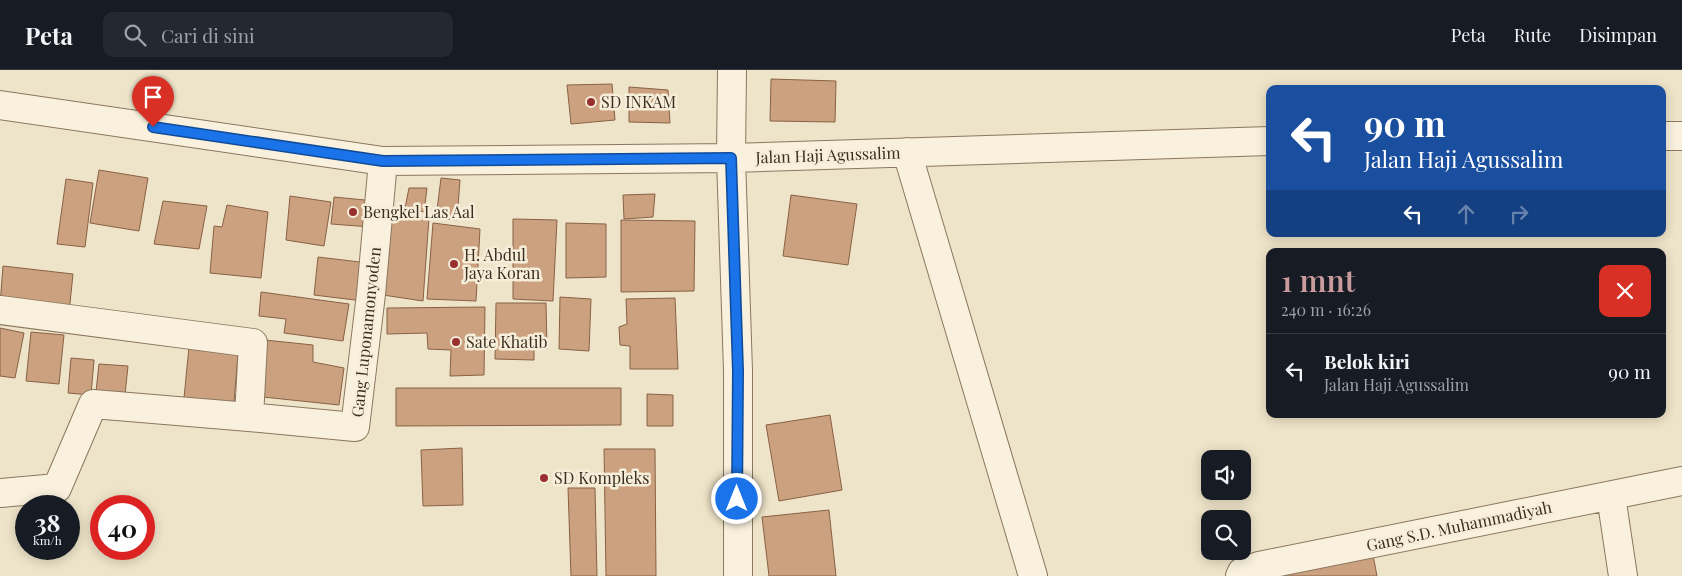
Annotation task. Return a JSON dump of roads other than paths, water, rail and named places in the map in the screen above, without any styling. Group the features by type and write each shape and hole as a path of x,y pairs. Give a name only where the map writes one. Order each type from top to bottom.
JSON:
{"street":[{"path":"732,70 731,158 738,371 738,576"},
{"name":"Jalan Haji Agussalim","path":"0,105 383,161 731,158 1266,141"},
{"path":"1666,136 1682,136"},
{"path":"907,152 1034,576"},
{"name":"Gang Luponamonyoden","path":"249,417 355,427 371,294 383,161"},
{"path":"0,310 253,343 249,417 93,404 57,488 0,493"},
{"name":"Gang S.D. Muhammadiyah","path":"1240,576 1242,572 1259,566 1682,481"},
{"path":"1611,496 1623,576"}],"place":[{"name":"SD INKAM","path":"591,102"},
{"name":"Bengkel Las Aal","path":"353,212"},
{"name":"H. Abdul Jaya Koran","path":"454,264"},
{"name":"Sate Khatib","path":"456,342"},
{"name":"SD Kompleks","path":"544,478"}]}
